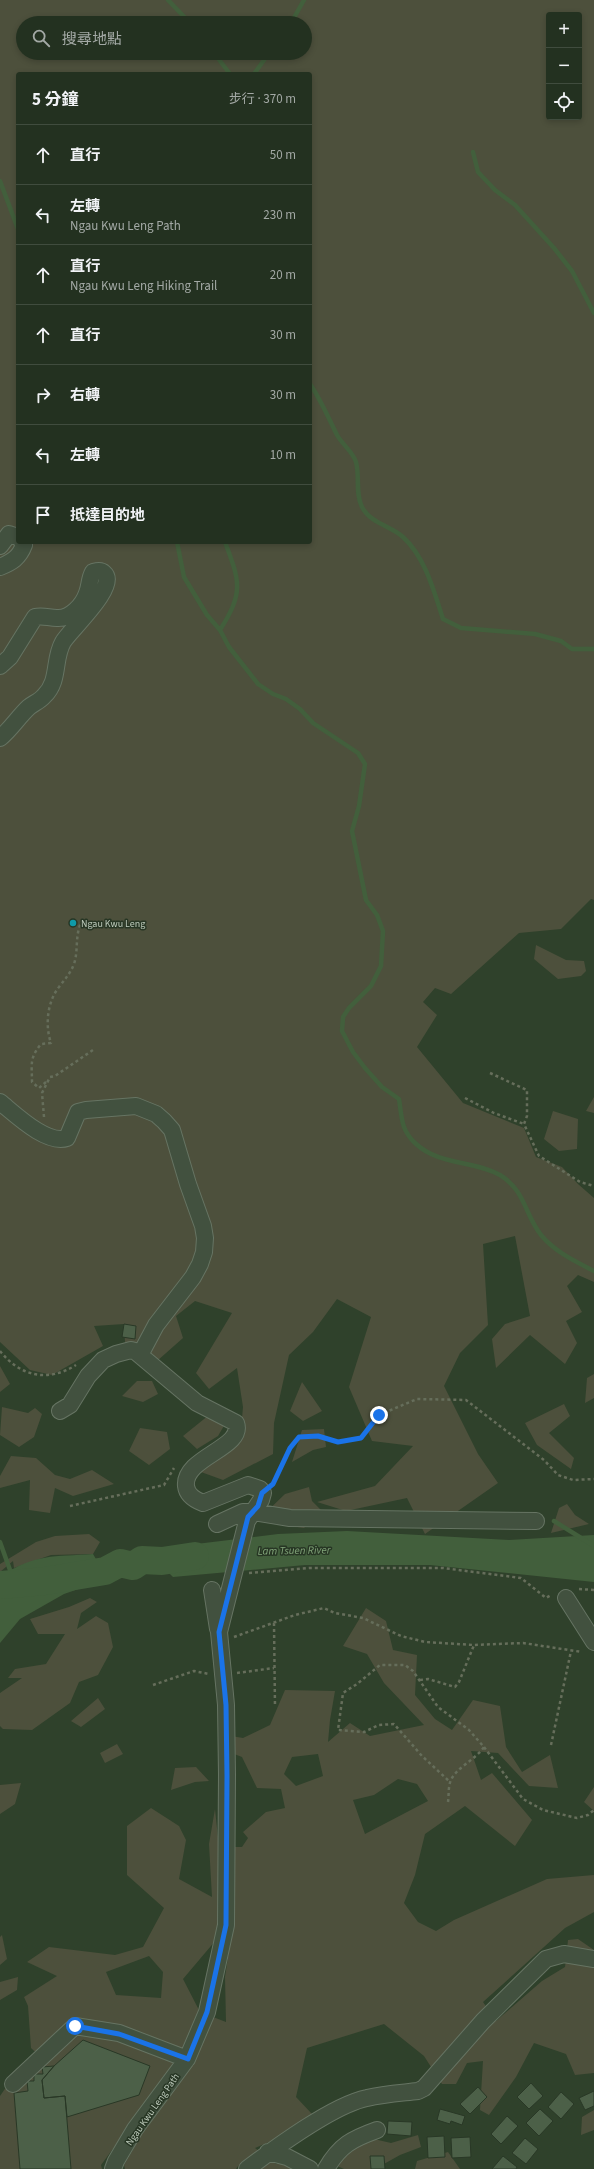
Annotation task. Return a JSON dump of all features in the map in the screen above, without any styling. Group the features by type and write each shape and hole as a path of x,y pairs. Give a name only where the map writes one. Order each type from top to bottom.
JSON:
{"street":[{"path":"0,546 9,534 16,536"},
{"path":"0,567 12,562 21,554 23,544"},
{"path":"0,666 10,658 35,617 63,617 75,611 88,592 93,572 98,570 104,572 107,577 107,582 102,592 91,610 63,642 55,679 50,688 44,696 29,707 0,738"},
{"path":"0,1102 29,1125 48,1136 62,1140 67,1138 78,1112 136,1106 156,1114 172,1130 188,1184 203,1226 205,1238 204,1252 193,1277 180,1291 156,1325 140,1354"},
{"path":"60,1411 70,1405 88,1376 103,1360 130,1350 140,1354 197,1403 236,1423 237,1432 229,1441 193,1468 187,1479 186,1489 195,1500 202,1503 248,1485 255,1486 262,1493"},
{"name":"Ngau Kwu Leng Path","path":"113,2169 116,2161 135,2129 188,2059 207,2012 226,1925 226,1705 219,1637 248,1517 261,1500 262,1493"},
{"path":"217,1524 243,1512 253,1512 290,1518 536,1521"},
{"path":"212,1590 219,1637"},
{"path":"566,1598 590,1647"},
{"path":"247,2169 268,2152 328,2115 356,2101 366,2098 418,2091 424,2088 482,2021 546,1959 564,1954 594,1959"},
{"path":"13,2084 75,2026 119,2034 188,2059"},
{"path":"326,2169 344,2144 377,2130"},
{"path":"268,2152 287,2157 310,2169"}],"path":[{"path":"83,919 78,928 74,962 67,978 58,988 47,1019 51,1043 41,1044 34,1052 30,1063 32,1082 39,1088 50,1077 55,1076 93,1050"},
{"path":"490,1073 527,1090 527,1116 524,1124"},
{"path":"46,1082 42,1093 48,1136"},
{"path":"465,1098 494,1113 524,1124 539,1156 580,1182 594,1186"},
{"path":"0,1351 18,1368 36,1375 58,1374 81,1362"},
{"path":"262,1493 273,1484 290,1448 299,1437 318,1436 338,1442 361,1438 379,1415 418,1399 466,1400 544,1460 558,1475 573,1480 594,1479"},
{"path":"70,1506 164,1486 171,1470 182,1461 193,1468"},
{"path":"243,1573 309,1568 443,1568 521,1578 546,1598 560,1589 566,1598"},
{"path":"219,1637 245,1634 256,1628 324,1608 335,1613 363,1618 401,1636 426,1642 474,1644 523,1643 571,1651 590,1647"},
{"path":"274,1623 275,1707"},
{"path":"420,1680 428,1679 455,1687 459,1682 474,1644"},
{"path":"551,1745 571,1651"},
{"path":"450,1782 422,1756 394,1724 379,1724 364,1732 338,1730 343,1693 357,1684 380,1664 405,1665 414,1671 438,1707 469,1730 484,1747 523,1799 543,1810 576,1818 588,1814 594,1810"},
{"path":"448,1802 450,1782 455,1773 479,1754 484,1747"}],"shaded area":[{"path":"0,0 594,0 594,900 591,899 561,929 519,933 451,994 435,988 423,1002 437,1015 417,1047 463,1103 524,1128 536,1157 562,1167 594,1198 594,1282 578,1275 567,1286 582,1312 566,1321 577,1343 565,1364 530,1335 496,1368 492,1339 505,1324 530,1316 515,1236 483,1244 488,1325 460,1353 444,1386 478,1454 498,1483 425,1534 407,1498 346,1511 317,1502 375,1486 413,1446 372,1441 349,1387 371,1317 337,1299 313,1332 289,1355 274,1423 273,1454 223,1480 201,1472 240,1440 243,1407 237,1368 209,1389 196,1373 232,1313 195,1301 176,1316 183,1338 157,1361 125,1342 124,1324 94,1326 103,1346 52,1375 30,1370 0,1342"},
{"path":"536,945 566,960 584,961 586,971 581,976 558,979 534,959"},
{"path":"594,1097 594,1113 586,1111"},
{"path":"553,1111 578,1119 577,1149 559,1151 544,1139"},
{"path":"0,1366 10,1384 0,1392"},
{"path":"594,1374 594,1398 585,1403 587,1378"},
{"path":"137,1381 152,1381 158,1394 143,1402 122,1396"},
{"path":"302,1382 322,1411 303,1421 290,1411"},
{"path":"564,1404 570,1416 549,1433 574,1458 571,1469 537,1445 525,1423"},
{"path":"2,1407 28,1413 35,1408 42,1414 34,1437 19,1447 0,1435"},
{"path":"232,1412 218,1436 197,1449 183,1436 209,1415"},
{"path":"140,1428 167,1432 170,1449 149,1465 129,1451"},
{"path":"324,1429 326,1447 313,1450 292,1462 302,1430"},
{"path":"11,1456 36,1458 55,1475 70,1479 92,1470 114,1484 73,1496 55,1488 50,1513 29,1510 30,1480 0,1488 0,1476"},
{"path":"309,1487 312,1501 322,1511 304,1528 257,1521 285,1494"},
{"path":"567,1504 575,1515 589,1524 551,1533 559,1508"},
{"path":"89,1534 100,1542 93,1554 51,1555 14,1568 13,1561 0,1572 0,1564 36,1542 55,1536"},
{"path":"90,1598 97,1602 81,1613 77,1629 96,1616 108,1623 113,1647 98,1675 79,1682 70,1703 32,1730 3,1729 0,1726 0,1693 22,1678 8,1678 15,1669 46,1664 65,1634 38,1634 30,1619 69,1607"},
{"path":"366,1608 386,1621 393,1650 417,1655 415,1695 435,1719 452,1730 473,1700 500,1706 506,1747 522,1772 550,1755 558,1788 529,1786 498,1753 471,1751 481,1780 492,1773 532,1820 515,1846 465,1806 425,1834 415,1875 404,1903 418,1922 436,1931 454,1920 547,1879 594,1875 594,1912 565,1928 483,2002 496,2021 542,1981 565,1967 568,1940 578,1939 594,1950 594,2073 575,2075 566,2054 534,2043 516,2077 489,2115 480,2110 483,2061 467,2063 456,2084 442,2084 424,2056 384,2024 307,2048 296,2097 312,2114 274,2140 255,2148 276,2164 301,2155 315,2164 317,2169 239,2169 238,2166 236,2169 125,2169 124,2165 134,2148 132,2123 101,2165 102,2169 0,2169 0,2096 9,2083 44,2060 31,2048 28,2006 24,1997 57,1976 27,1962 49,1947 115,1955 143,1947 164,1908 127,1875 127,1826 151,1808 179,1826 186,1840 179,1879 212,1897 209,1844 215,1809 219,1847 242,1847 248,1838 243,1832 266,1812 285,1808 281,1789 257,1788 242,1757 221,1749 219,1734 243,1738 270,1725 285,1690 335,1691 328,1742 350,1723 370,1736 424,1725 384,1683 367,1654 343,1646","holes":["318,1754 323,1776 296,1786 284,1774 292,1757","398,1779 417,1784 428,1801 365,1834 353,1800 374,1795","216,1940 229,1951 225,1977 226,2022 200,2012 183,1979","149,1956 163,1972 161,1998 116,1995 106,1972"]},
{"path":"98,1698 105,1709 81,1727 71,1721"},
{"path":"117,1744 123,1754 105,1763 100,1753"},
{"path":"196,1767 209,1781 195,1782 171,1790 175,1768"},
{"path":"21,1783 15,1804 0,1814 0,1785"},
{"path":"594,1787 594,1811 584,1802"},
{"path":"2,1935 7,1959 0,1965 0,1937"},
{"path":"18,1977 17,1990 0,2000 0,1982"},
{"path":"594,2110 594,2130 581,2135 582,2117"},
{"path":"418,2135 421,2147 400,2155 375,2169 344,2169 337,2166 343,2154 374,2139 391,2143"},
{"path":"448,2152 460,2169 415,2169 417,2161"}],"water":[{"path":"347,1531 509,1540 594,1535 594,1582 430,1565 305,1565 173,1577 158,1562 163,1548 278,1534"},
{"path":"93,1554 103,1571 93,1584 64,1594 20,1619 0,1643 0,1577 12,1569 35,1560 56,1556"}],"building":[{"path":"124,1324 136,1326 135,1339 122,1337"},
{"path":"83,2040 150,2066 139,2095 67,2117 65,2096 44,2098 42,2080 54,2066"},
{"path":"54,2066 42,2080 44,2098 65,2096 71,2169 20,2169 14,2093 28,2091 27,2081 34,2081 34,2074 43,2074 42,2067"},
{"path":"531,2083 543,2096 529,2109 517,2097"},
{"path":"478,2087 487,2097 470,2114 460,2104"},
{"path":"594,2091 594,2106 585,2110 579,2098"},
{"path":"561,2092 574,2104 561,2119 548,2107"},
{"path":"440,2109 465,2116 462,2125 451,2121 450,2124 437,2120"},
{"path":"540,2109 553,2121 539,2136 526,2123"},
{"path":"507,2116 518,2126 501,2144 491,2134"},
{"path":"388,2121 412,2122 411,2136 387,2134"},
{"path":"444,2136 445,2157 428,2158 427,2137"},
{"path":"470,2137 471,2157 452,2158 451,2138"},
{"path":"525,2138 538,2149 526,2164 512,2153"},
{"path":"370,2156 384,2156 385,2169 371,2169"},
{"path":"503,2156 517,2167 516,2169 492,2169"}],"waterway":[{"path":"168,0 183,16"},
{"path":"295,16 304,0"},
{"path":"219,60 228,72"},
{"path":"255,72 264,60"},
{"path":"473,152 478,172 495,190 515,205 554,248 572,271 594,313"},
{"path":"0,181 16,224"},
{"path":"312,387 337,435 355,458 359,496 362,507 375,521 398,533 411,545 428,575 443,619 461,628 535,634 561,641 572,649 594,649"},
{"path":"177,544 184,577 207,615 220,630 229,647 258,684 273,694 286,699 300,709 313,723 358,753 365,764 359,806 352,831 366,900 377,915 383,931 381,966 371,986 349,1008 343,1017 342,1031 353,1052 382,1087 399,1099 405,1128 410,1138 415,1143 435,1156 490,1170 500,1175 508,1181 520,1195 541,1235 566,1256 594,1271"},
{"path":"220,630 233,606 237,587 234,567 226,544"},
{"path":"554,1521 594,1546"},
{"path":"0,1542 10,1570 15,1574"},
{"name":"Lam Tsuen River","path":"0,1585 45,1581 105,1571 120,1563 133,1566 142,1560 162,1561 195,1556"}],"place":[{"name":"Ngau Kwu Leng","path":"73,923"}],"route":[{"path":"75,2026 119,2034 188,2059 207,2012 226,1925 226,1705 220,1658 219,1632 248,1517 258,1506 262,1493 273,1484 290,1448 299,1437 318,1436 338,1442 361,1438 379,1415"}]}
